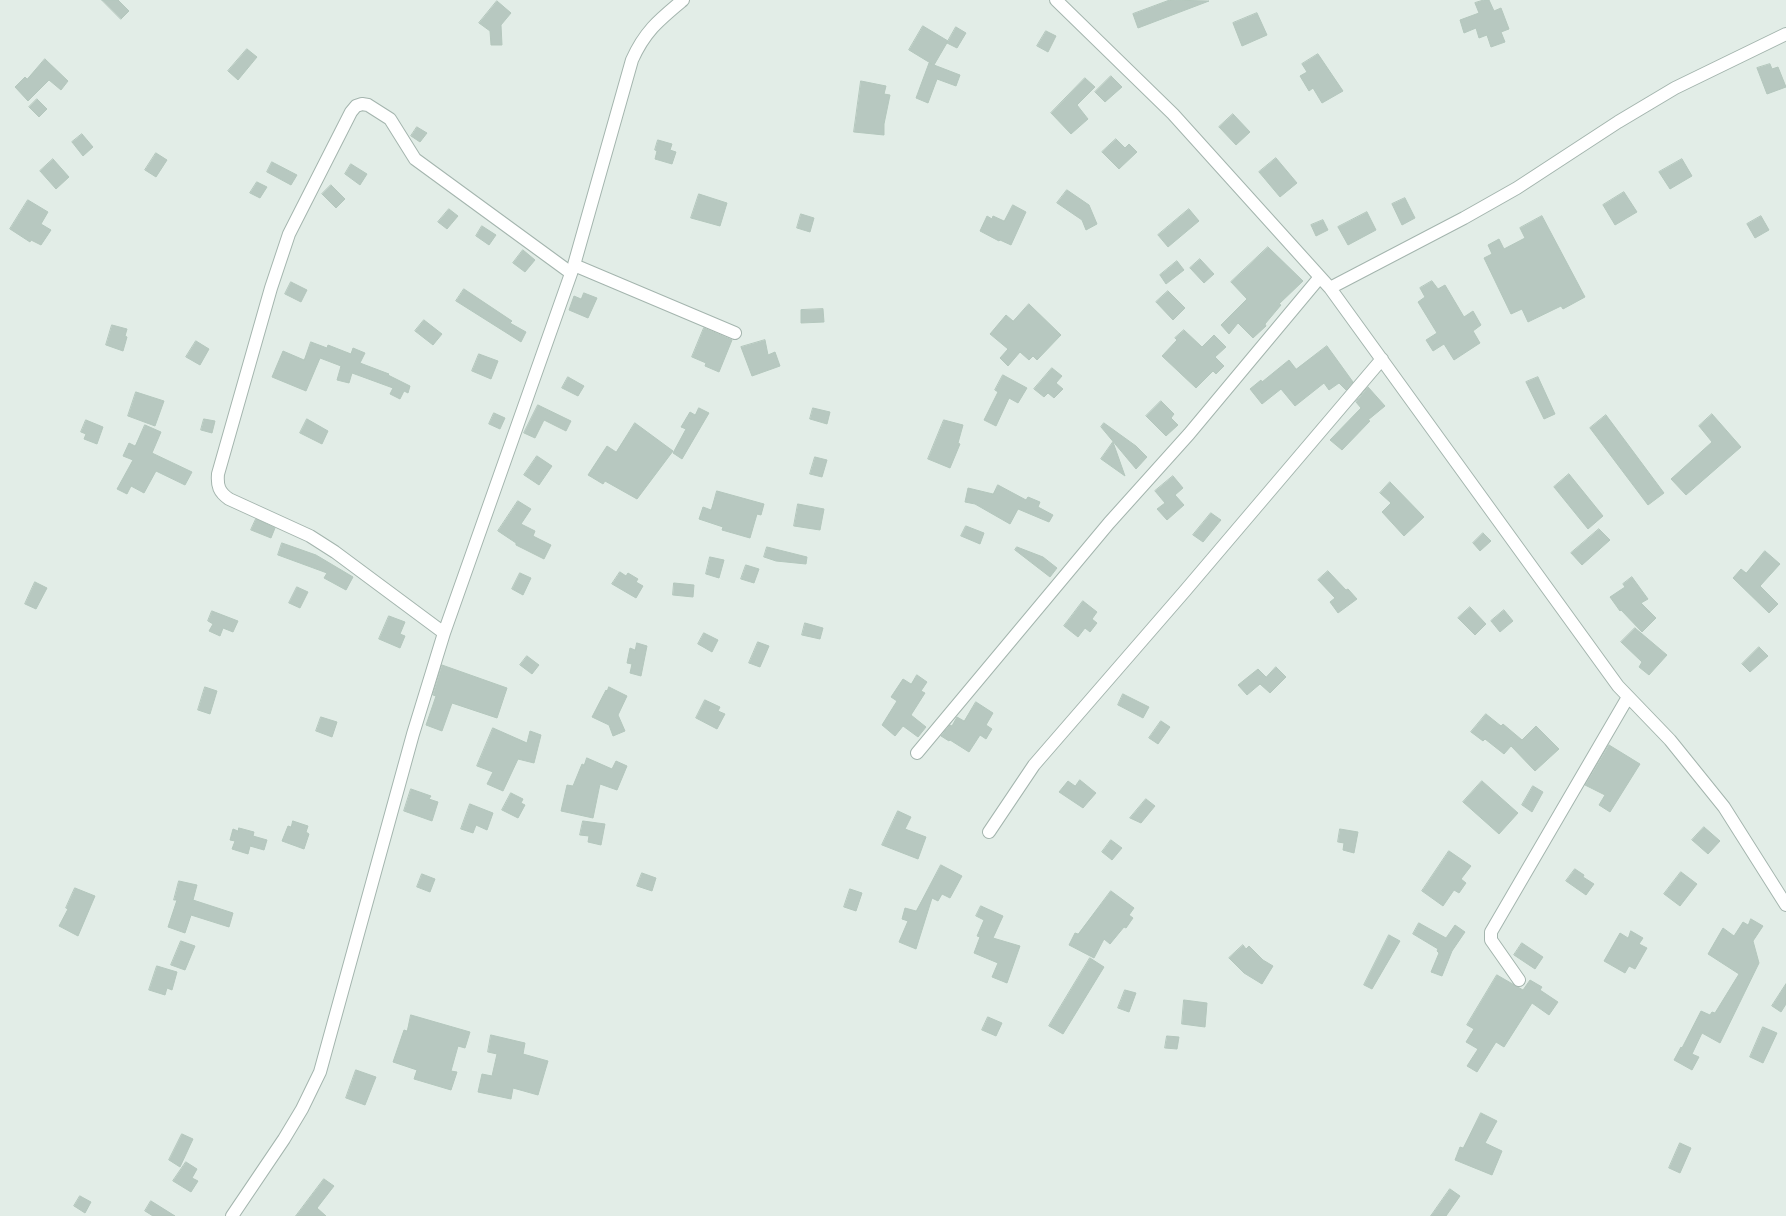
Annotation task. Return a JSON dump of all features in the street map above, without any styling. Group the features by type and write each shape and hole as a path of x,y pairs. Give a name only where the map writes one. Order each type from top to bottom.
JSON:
{"street":[{"path":"232,1216 284,1139 302,1109 320,1072 413,734 444,633 573,269 632,60 640,43 654,25 683,0"},
{"path":"1056,0 1173,114 1330,288 1618,686 1670,740 1724,806 1786,905"},
{"path":"1330,288 1464,218 1511,191 1618,122 1675,88 1786,34"},
{"path":"444,633 335,552 310,536 229,499 219,490 217,482 271,288 289,234 351,112 356,106 362,104 368,105 390,119 416,159 573,269 735,334"},
{"path":"917,753 1109,523 1189,434 1320,277"},
{"path":"989,832 1034,765 1184,592 1382,359"},
{"path":"1519,980 1491,940 1491,932 1628,697"}],"building":[{"path":"102,0 118,0 129,11 121,19"},
{"path":"1170,0 1209,1 1138,28 1133,14"},
{"path":"1489,0 1494,11 1501,8 1509,29 1501,32 1505,42 1491,47 1487,35 1479,38 1476,28 1464,33 1460,20 1479,13 1475,3"},
{"path":"497,1 511,13 501,25 502,45 491,45 490,31 479,23"},
{"path":"1257,13 1267,35 1242,46 1233,23"},
{"path":"923,26 948,41 934,65 960,75 956,86 937,79 928,103 916,98 929,63 932,64 909,50"},
{"path":"956,27 966,33 957,48 947,43"},
{"path":"1046,31 1056,36 1048,52 1037,46"},
{"path":"247,49 257,57 238,80 228,71"},
{"path":"1318,54 1343,91 1322,103 1313,88 1309,91 1300,76 1307,72 1302,64"},
{"path":"45,59 68,81 61,90 49,80 28,101 15,87 25,77 27,79"},
{"path":"1770,64 1772,69 1778,67 1786,87 1767,94 1757,68"},
{"path":"1111,76 1122,87 1105,102 1095,92"},
{"path":"1085,78 1095,87 1077,105 1088,119 1071,134 1051,113"},
{"path":"861,81 886,86 884,94 890,95 884,124 884,135 854,132"},
{"path":"37,99 47,109 39,117 29,107"},
{"path":"1233,114 1250,132 1236,145 1219,127"},
{"path":"417,127 427,133 420,142 411,136"},
{"path":"82,134 93,147 83,156 72,142"},
{"path":"1116,139 1125,148 1129,144 1137,152 1119,169 1102,152"},
{"path":"658,140 672,144 670,150 676,152 672,164 655,159 657,151 655,150"},
{"path":"156,153 167,160 156,177 145,170"},
{"path":"1276,158 1297,183 1280,197 1259,172"},
{"path":"53,159 69,177 56,189 40,171"},
{"path":"1682,159 1692,176 1670,189 1659,172"},
{"path":"272,162 297,175 291,185 267,172"},
{"path":"351,164 367,174 360,185 345,174"},
{"path":"257,182 267,187 260,198 250,193"},
{"path":"331,185 345,199 336,208 322,194"},
{"path":"1067,190 1089,205 1097,224 1086,230 1082,220 1057,203"},
{"path":"1624,192 1637,212 1615,225 1603,205"},
{"path":"699,194 727,203 720,226 691,218"},
{"path":"1405,198 1415,218 1402,225 1392,204"},
{"path":"28,200 48,212 41,224 51,230 41,245 31,240 30,242 10,229"},
{"path":"1013,205 1026,212 1011,245 1000,240 999,241 980,231 987,216 992,219 993,216 1004,221"},
{"path":"449,209 458,216 447,229 438,222"},
{"path":"1189,209 1199,221 1168,247 1158,235"},
{"path":"1367,212 1376,230 1348,245 1338,227"},
{"path":"801,214 814,218 810,232 797,228"},
{"path":"1542,216 1585,297 1563,309 1561,306 1528,322 1522,309 1511,314 1484,258 1492,254 1488,245 1499,239 1504,249 1525,238 1520,228"},
{"path":"1761,216 1769,230 1755,238 1747,224"},
{"path":"1323,220 1328,230 1316,236 1311,225"},
{"path":"482,226 496,235 489,245 476,236"},
{"path":"1268,247 1303,281 1279,304 1281,305 1265,324 1266,326 1253,338 1238,323 1229,334 1221,325 1247,299 1231,282"},
{"path":"523,250 535,260 525,272 513,263"},
{"path":"1200,259 1214,274 1204,283 1190,268"},
{"path":"1177,261 1184,270 1166,284 1160,275"},
{"path":"1432,281 1438,289 1445,285 1464,317 1473,311 1481,325 1473,331 1480,343 1454,360 1444,344 1433,351 1426,340 1437,333 1418,302 1425,297 1420,288"},
{"path":"291,282 307,290 301,302 285,294"},
{"path":"464,289 512,321 510,323 526,332 521,342 456,301"},
{"path":"1168,291 1185,308 1173,320 1156,302"},
{"path":"584,293 597,298 588,318 569,310 574,296 581,299"},
{"path":"1029,304 1061,335 1037,360 1033,356 1029,360 1020,352 1008,366 1000,358 1008,349 990,334 1006,315 1013,321"},
{"path":"823,309 824,322 801,323 801,310"},
{"path":"424,320 442,334 433,345 415,331"},
{"path":"112,325 127,329 125,336 127,337 123,351 106,345"},
{"path":"704,328 732,340 719,372 705,366 706,363 692,357"},
{"path":"1184,330 1202,347 1214,335 1226,347 1215,357 1224,366 1216,374 1213,371 1196,388 1162,356 1177,340 1175,338"},
{"path":"765,340 768,355 775,352 780,366 752,376 741,347"},
{"path":"196,341 209,349 200,365 186,357"},
{"path":"311,342 327,348 328,345 351,354 353,348 365,353 360,363 389,374 388,375 410,386 408,393 404,391 400,399 390,394 393,388 352,373 349,383 337,380 341,366 320,358 306,391 272,377 283,351 304,360"},
{"path":"1327,346 1353,382 1346,390 1339,383 1329,390 1324,383 1295,406 1281,389 1262,404 1250,389 1261,380 1262,382 1289,360 1296,369"},
{"path":"479,354 498,361 491,379 472,371"},
{"path":"1052,368 1062,376 1056,383 1063,389 1054,398 1048,393 1044,397 1034,389"},
{"path":"1003,375 1027,388 1018,403 1009,398 996,426 984,420 998,392 995,390"},
{"path":"568,377 584,386 578,396 562,388"},
{"path":"1538,377 1555,414 1544,419 1526,382"},
{"path":"1368,387 1385,406 1368,420 1370,421 1342,450 1330,440 1361,408 1356,402"},
{"path":"136,392 164,401 155,426 128,416"},
{"path":"1161,401 1174,414 1171,418 1178,425 1166,436 1146,416"},
{"path":"538,405 571,421 566,431 544,420 535,438 524,433"},
{"path":"699,408 709,413 682,459 673,453 686,429 681,427 690,412 695,415"},
{"path":"813,408 830,412 827,424 810,419"},
{"path":"494,413 505,418 500,429 489,424"},
{"path":"1712,414 1741,447 1686,495 1671,479 1712,442 1699,426"},
{"path":"1606,415 1664,493 1648,505 1590,428"},
{"path":"204,419 215,421 212,433 201,430"},
{"path":"307,419 328,431 322,444 300,433"},
{"path":"86,420 103,427 97,444 84,439 86,434 81,432"},
{"path":"944,420 963,425 958,443 960,444 950,468 928,459"},
{"path":"635,423 673,451 637,499 605,481 603,484 588,475 607,446 616,452"},
{"path":"1104,423 1136,446 1147,457 1136,469 1101,427"},
{"path":"145,425 161,432 152,453 192,472 185,485 156,471 144,493 131,486 127,494 117,489 133,460 123,456 129,443 135,446"},
{"path":"1113,442 1125,476 1101,459"},
{"path":"537,456 552,466 539,485 524,475"},
{"path":"815,457 827,460 822,477 810,474"},
{"path":"1569,474 1603,516 1588,529 1554,487"},
{"path":"1173,476 1183,488 1175,495 1184,505 1167,520 1157,509 1165,503 1155,491"},
{"path":"1390,482 1424,517 1404,536 1382,512 1391,503 1380,493"},
{"path":"998,485 1026,500 1028,497 1040,502 1038,507 1053,515 1049,522 1018,509 1010,524 975,504 965,502 968,488 993,494"},
{"path":"717,491 764,504 761,515 757,514 750,538 722,530 723,527 699,519 703,507 711,510"},
{"path":"518,501 531,509 521,524 535,531 533,536 551,545 544,559 516,545 516,543 498,531"},
{"path":"798,504 824,509 820,530 794,526"},
{"path":"1211,513 1221,520 1203,542 1193,535"},
{"path":"256,519 275,528 271,538 251,530"},
{"path":"966,526 984,533 980,544 961,536"},
{"path":"1599,529 1610,540 1582,565 1571,553"},
{"path":"1483,533 1491,541 1480,551 1473,543"},
{"path":"282,543 316,555 353,577 346,590 324,578 327,573 278,555"},
{"path":"767,547 807,557 806,564 776,561 764,557"},
{"path":"1017,547 1043,557 1057,568 1050,577 1015,550"},
{"path":"1765,551 1780,564 1760,586 1778,604 1769,613 1733,578 1741,569 1746,573"},
{"path":"710,557 724,560 719,578 706,574"},
{"path":"746,565 759,569 754,583 741,579"},
{"path":"1328,571 1357,599 1338,613 1330,602 1335,598 1318,580"},
{"path":"620,572 626,576 628,573 638,579 636,582 643,586 636,598 612,584"},
{"path":"520,573 531,578 523,595 512,589"},
{"path":"1632,577 1648,599 1641,603 1656,618 1642,632 1621,610 1620,611 1610,597 1625,587 1623,584"},
{"path":"35,582 47,588 36,609 25,604"},
{"path":"674,583 694,585 693,597 673,595"},
{"path":"297,587 308,592 300,608 289,603"},
{"path":"1083,601 1097,612 1092,619 1097,623 1090,632 1085,628 1078,637 1064,626"},
{"path":"1470,607 1486,624 1475,635 1458,618"},
{"path":"1504,610 1513,621 1500,632 1491,621"},
{"path":"212,611 238,621 233,632 223,628 220,636 209,631 213,624 208,621"},
{"path":"389,616 405,622 400,634 405,636 400,648 379,639"},
{"path":"805,623 823,628 820,639 802,635"},
{"path":"1635,628 1667,655 1649,675 1639,667 1642,662 1621,642"},
{"path":"704,633 718,640 712,652 698,644"},
{"path":"758,642 769,646 760,667 749,663"},
{"path":"637,643 647,646 641,676 630,673 632,664 627,663 630,648 635,650"},
{"path":"1759,647 1768,656 1750,672 1742,664"},
{"path":"527,656 539,665 532,674 520,665"},
{"path":"442,665 507,688 497,718 452,703 442,731 426,725 436,696 433,695"},
{"path":"1276,667 1286,677 1270,693 1260,684 1247,695 1238,685 1258,669 1266,677"},
{"path":"917,675 927,682 921,691 925,693 911,715 926,727 918,737 903,726 895,736 882,725 897,701 891,697 903,679 911,684"},
{"path":"205,687 217,691 210,714 198,710"},
{"path":"609,687 627,696 618,715 625,731 613,736 609,725 592,717"},
{"path":"1123,694 1149,707 1143,718 1118,705"},
{"path":"705,700 720,707 718,711 725,714 717,729 696,718"},
{"path":"976,702 993,713 986,725 992,729 986,739 980,735 969,752 941,736 950,725 952,726 957,717 964,721"},
{"path":"1486,714 1501,726 1503,724 1522,740 1536,726 1559,749 1535,771 1511,746 1504,754 1485,739 1483,741 1471,732"},
{"path":"321,717 337,722 332,737 316,731"},
{"path":"1161,721 1170,727 1158,744 1149,738"},
{"path":"493,728 527,743 530,731 541,735 534,763 518,759 503,791 487,784 493,772 477,766"},
{"path":"1609,745 1640,764 1610,812 1599,805 1605,795 1585,785"},
{"path":"587,758 612,769 616,761 627,766 617,790 600,784 593,818 561,811 567,785 573,786 582,764 584,765"},
{"path":"1080,780 1096,793 1083,808 1059,792 1068,781 1075,786"},
{"path":"1482,781 1518,813 1499,834 1463,802"},
{"path":"1533,786 1543,792 1532,812 1522,805"},
{"path":"411,789 431,796 429,799 438,802 432,821 404,811"},
{"path":"511,793 523,799 521,803 525,805 518,818 502,810"},
{"path":"1146,799 1155,806 1141,823 1130,818"},
{"path":"470,804 493,813 487,830 476,825 473,833 461,829"},
{"path":"898,811 911,817 905,829 926,837 918,859 882,845"},
{"path":"293,821 308,826 306,832 309,834 304,849 282,841 288,826 291,827"},
{"path":"583,821 605,824 601,845 588,842 589,836 580,835"},
{"path":"1704,827 1720,841 1708,854 1692,840"},
{"path":"239,828 254,832 253,836 267,840 264,850 250,846 248,854 232,849 235,841 230,840 233,829 238,831"},
{"path":"1340,829 1358,832 1354,853 1343,850 1344,843 1338,842"},
{"path":"1111,840 1122,848 1112,860 1102,852"},
{"path":"1449,851 1471,866 1461,879 1466,883 1459,893 1454,890 1443,906 1422,891"},
{"path":"941,865 962,876 950,898 942,894 938,901 932,898 916,949 899,942 908,921 902,919 905,908 916,911"},
{"path":"1575,869 1584,875 1583,877 1594,884 1586,895 1566,881"},
{"path":"1681,872 1697,884 1680,906 1664,894"},
{"path":"642,873 656,878 652,891 637,886"},
{"path":"422,874 435,879 430,892 417,887"},
{"path":"179,881 197,885 193,900 233,913 229,927 191,915 185,933 168,927 177,900 174,900"},
{"path":"75,888 95,896 78,936 59,926 68,909 66,908"},
{"path":"850,889 862,893 856,911 844,907"},
{"path":"1111,891 1134,908 1129,915 1133,918 1126,928 1124,927 1110,944 1104,939 1094,958 1069,945 1075,933 1078,934"},
{"path":"981,906 1003,916 993,938 1020,946 1007,983 992,977 998,963 974,953 980,937 977,936 984,920 976,916"},
{"path":"1751,919 1763,926 1753,941 1759,963 1720,1043 1702,1033 1692,1054 1699,1057 1692,1070 1674,1060 1681,1047 1682,1048 1701,1011 1710,1015 1712,1012 1715,1013 1739,974 1708,954 1723,928 1734,936 1743,922 1748,925"},
{"path":"1419,923 1446,938 1455,925 1465,932 1452,951 1442,976 1431,972 1439,953 1437,951 1438,949 1413,934"},
{"path":"1631,931 1643,938 1639,944 1647,948 1635,969 1629,966 1625,973 1604,961 1620,933 1628,938"},
{"path":"1389,935 1400,941 1372,989 1364,985"},
{"path":"181,941 195,946 185,970 171,965"},
{"path":"1522,943 1543,957 1535,969 1514,955"},
{"path":"1243,945 1246,949 1249,946 1263,960 1273,966 1262,984 1244,973 1229,958"},
{"path":"1090,958 1104,967 1063,1034 1049,1026"},
{"path":"157,966 177,972 172,990 167,988 165,995 149,990"},
{"path":"1497,975 1523,990 1530,980 1542,987 1540,990 1558,1002 1549,1015 1532,1003 1504,1047 1496,1042 1477,1072 1467,1066 1478,1049 1466,1042 1474,1029 1467,1025"},
{"path":"1786,984 1786,1004 1781,1012 1772,1006"},
{"path":"1125,990 1136,993 1129,1012 1118,1008"},
{"path":"1184,1000 1207,1003 1205,1027 1182,1024"},
{"path":"411,1015 470,1032 465,1048 458,1046 451,1071 457,1072 451,1090 414,1079 417,1070 393,1062 404,1030 407,1031"},
{"path":"988,1017 1002,1023 996,1036 982,1030"},
{"path":"1763,1027 1777,1033 1763,1063 1750,1057"},
{"path":"491,1035 525,1043 523,1054 548,1061 538,1095 513,1088 511,1099 478,1092 482,1074 492,1076 497,1054 488,1052"},
{"path":"1167,1036 1179,1037 1177,1049 1165,1048"},
{"path":"356,1070 376,1077 365,1105 346,1098"},
{"path":"1481,1113 1497,1121 1485,1143 1502,1151 1492,1175 1455,1160 1460,1147 1463,1148"},
{"path":"182,1134 193,1139 180,1167 169,1160"},
{"path":"1680,1143 1691,1148 1680,1173 1669,1168"},
{"path":"186,1162 197,1169 192,1178 198,1181 191,1192 173,1181"},
{"path":"324,1179 334,1186 317,1208 326,1216 296,1216"},
{"path":"1450,1189 1460,1196 1446,1216 1431,1216"},
{"path":"80,1196 91,1202 85,1213 74,1206"},
{"path":"151,1201 175,1216 153,1216 145,1211"}]}
